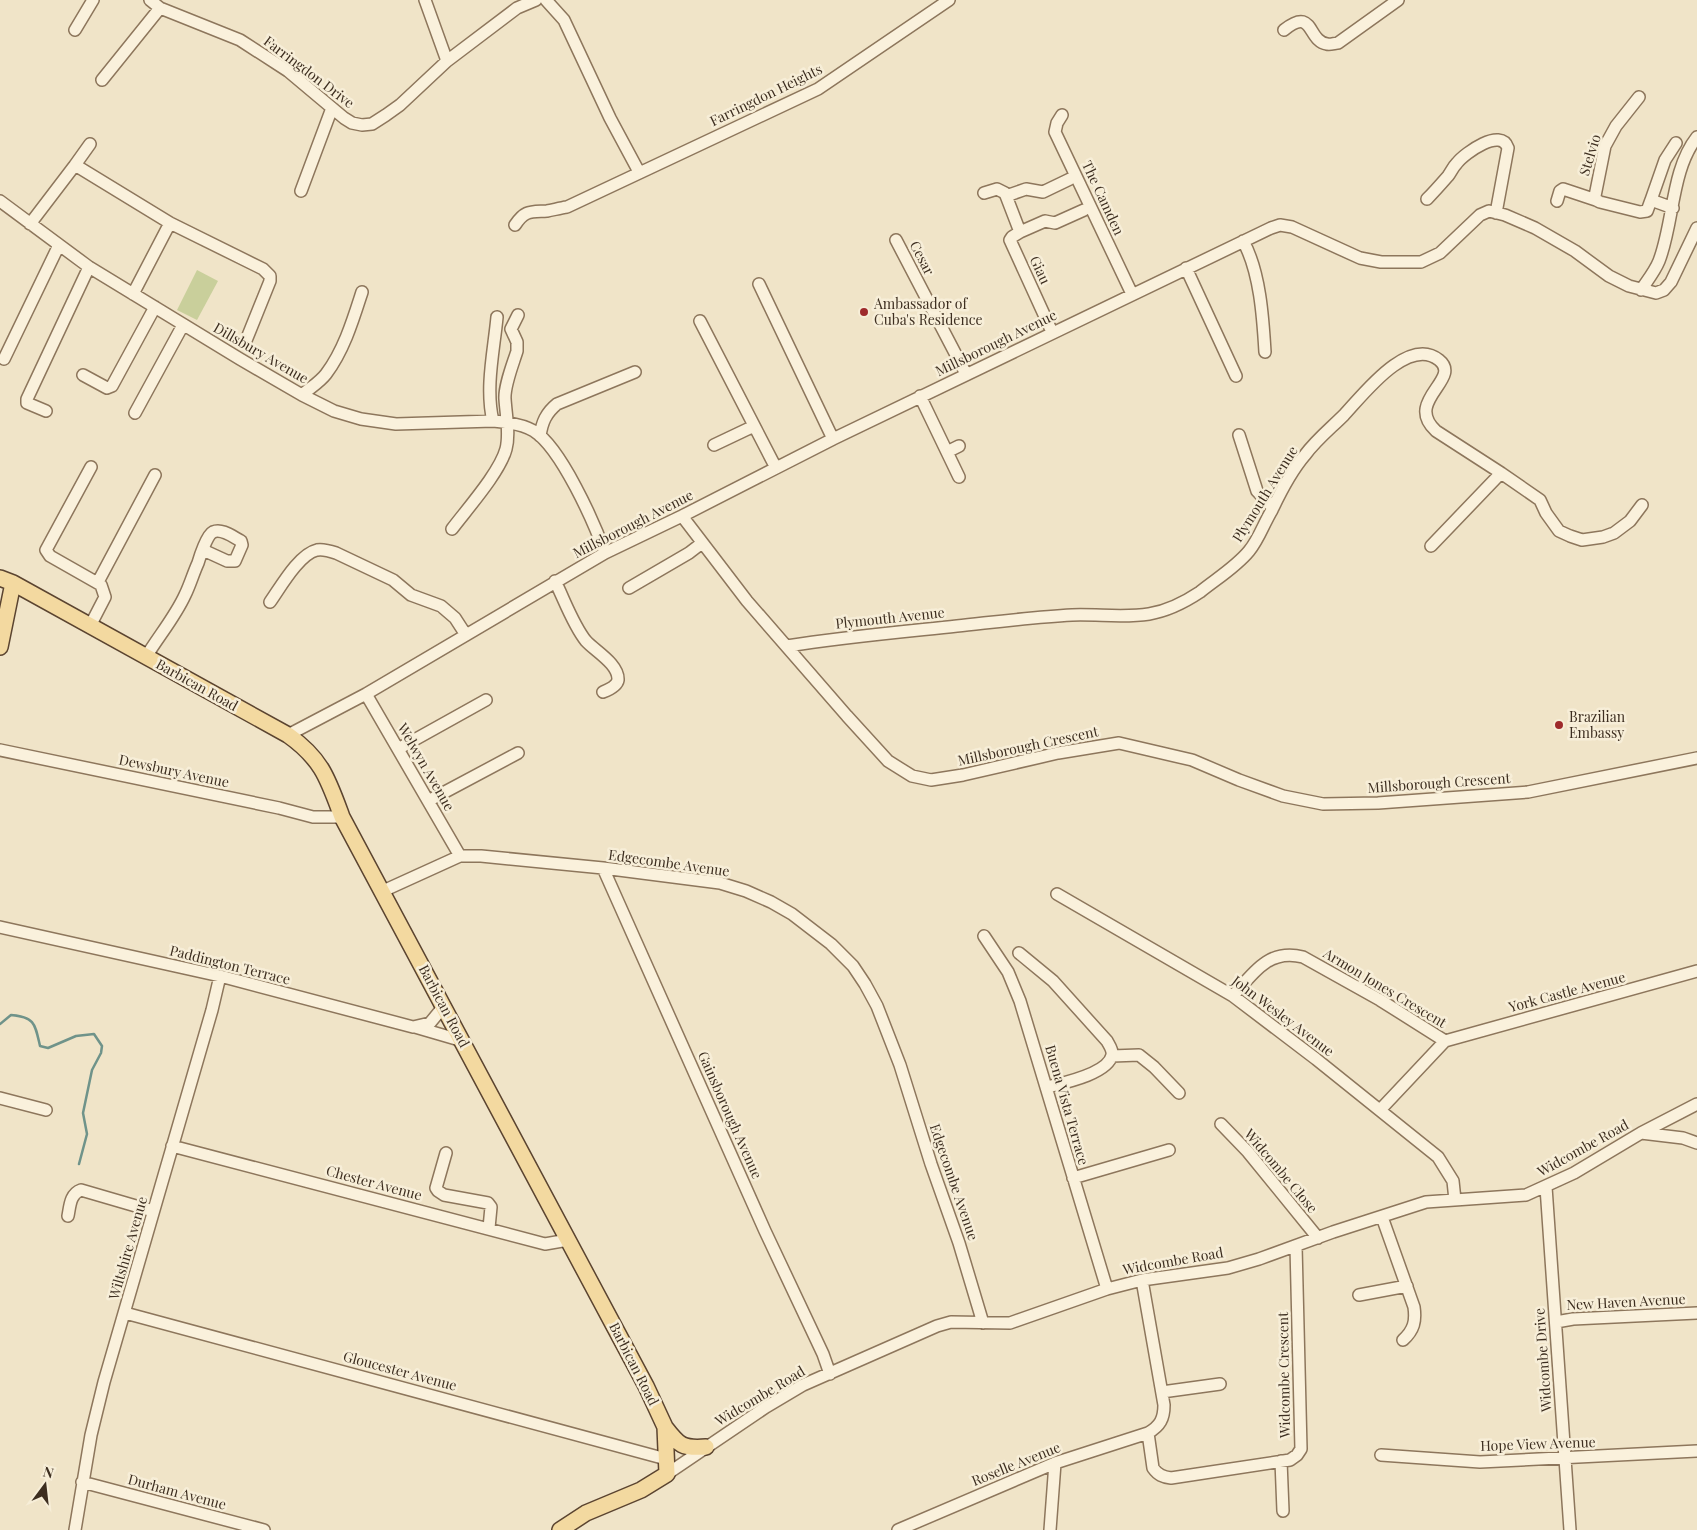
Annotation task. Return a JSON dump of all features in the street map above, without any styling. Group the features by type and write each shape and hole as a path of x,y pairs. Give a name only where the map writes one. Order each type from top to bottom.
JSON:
{"main road":[{"name":"Barbican Road","path":"7,581 288,735 304,746 319,763 328,777 342,817 646,1386 666,1427 667,1474"},
{"path":"0,647 7,581"},
{"path":"666,1427 674,1439 684,1446 690,1448 706,1447"},
{"path":"560,1530 586,1513 641,1490 667,1474"}],"street":[{"name":"Farringdon Drive","path":"150,0 160,8 240,40 288,71 352,123 372,124 400,105 447,61 517,8 536,0"},
{"path":"424,0 447,61"},
{"path":"546,0 564,20 610,118 639,172"},
{"name":"Farringdon Heights","path":"515,226 522,216 532,211 546,211 567,207 818,89 949,0"},
{"path":"1284,30 1300,21 1309,25 1317,40 1327,44 1338,42 1398,0"},
{"path":"75,30 90,2"},
{"path":"102,80 160,8"},
{"name":"Stelvio","path":"1596,200 1595,190 1605,146 1616,126 1639,98"},
{"path":"301,191 332,108"},
{"name":"The Camden","path":"1062,115 1057,123 1055,132 1132,294"},
{"path":"1641,290 1659,262 1673,208 1676,185 1689,147 1697,137"},
{"path":"1427,199 1457,163 1469,152 1488,142 1497,139 1502,140 1508,148 1496,213 1506,215 1535,228 1575,251 1609,276 1641,290 1656,293 1664,290 1671,282 1697,228"},
{"path":"1673,208 1656,202 1665,160 1676,143"},
{"path":"30,224 90,144"},
{"path":"75,166 170,223 263,269 270,276 268,287 245,343"},
{"path":"1006,196 1026,189 1043,192 1070,178"},
{"path":"984,194 997,189 1002,190 1020,232 1045,221 1055,223 1084,210"},
{"name":"Stelvio","path":"1557,201 1560,191 1563,189 1596,200 1644,212 1656,202"},
{"name":"Dillsbury Avenue","path":"0,201 89,267 302,395 334,410 361,419 396,424 493,421 506,422 532,430 552,447 578,491 605,553"},
{"name":"Millsborough Avenue","path":"288,735 366,694 605,553 682,516 920,396 964,371 1050,329 1132,294 1271,228 1280,225 1292,227 1360,258 1381,262 1420,262 1440,253 1480,215 1489,211 1496,213"},
{"path":"133,294 170,223"},
{"name":"Giau","path":"1020,232 1012,237 1011,244 1050,329"},
{"name":"Cesar","path":"896,240 964,371"},
{"path":"1243,241 1252,267 1262,311 1265,352"},
{"path":"4,358 59,245"},
{"path":"46,411 27,403 27,399 89,267"},
{"path":"1186,268 1236,376"},
{"path":"759,284 833,439"},
{"path":"302,395 324,376 332,364 351,327 362,292"},
{"path":"83,374 109,388 154,307"},
{"path":"452,530 497,469 506,451 507,409 505,399 517,351 511,329 518,315"},
{"path":"493,421 489,406 497,316"},
{"path":"700,321 776,468"},
{"path":"135,413 183,325"},
{"name":"Plymouth Avenue","path":"787,646 991,622 1072,615 1134,615 1162,611 1177,605 1197,593 1248,553 1304,455 1391,366 1412,356 1422,355 1437,358 1445,369 1441,382 1428,401 1426,416 1429,424 1436,431 1540,500 1546,513 1559,531 1582,540 1603,537 1614,533 1630,521 1642,505"},
{"path":"540,436 542,423 549,410 558,404 635,372"},
{"path":"920,396 954,458 959,477"},
{"path":"714,445 754,426"},
{"path":"1238,435 1257,491 1273,508"},
{"path":"954,458 959,446"},
{"path":"90,626 105,597 104,591 98,582 50,556 46,553 46,550 91,467"},
{"path":"1431,546 1501,473"},
{"path":"98,582 155,475"},
{"name":"Millsborough Crescent","path":"682,516 747,601 847,716 888,761 912,776 930,780 963,775 1058,753 1119,743 1192,760 1283,796 1323,804 1378,803 1528,792 1697,758"},
{"path":"629,588 702,544"},
{"path":"146,657 185,596 203,550"},
{"path":"270,602 303,558 318,550 327,551 336,553 393,580 417,597 441,606 455,618 466,635"},
{"path":"555,581 586,640 608,660 615,670 618,679 616,684 603,692"},
{"name":"Welwyn Avenue","path":"366,694 460,856"},
{"path":"398,749 486,700"},
{"name":"Dewsbury Avenue","path":"0,750 279,808 313,817 342,817"},
{"path":"428,801 518,753"},
{"name":"Edgecombe Avenue","path":"383,891 460,856 514,858 720,883 746,891 771,902 794,916 831,944 853,966 877,1006 900,1065 931,1164 959,1243 983,1323"},
{"name":"Gainsborough Avenue","path":"603,868 765,1231 823,1354 830,1374"},
{"name":"John Wesley Avenue","path":"1057,894 1234,996 1438,1157 1453,1181 1455,1200"},
{"name":"Paddington Terrace","path":"0,927 220,976 463,1041"},
{"name":"Buena Vista Terrace","path":"984,936 1008,972 1014,985 1047,1087 1107,1289"},
{"path":"1019,953 1053,982 1087,1018 1112,1049 1112,1056 1107,1065 1093,1074 1047,1087"},
{"name":"Armon Jones Crescent","path":"1234,996 1265,962 1286,955 1295,955 1303,957 1380,1000 1445,1041 1380,1110"},
{"name":"York Castle Avenue","path":"1445,1041 1697,971"},
{"name":"Wiltshire Avenue","path":"75,1530 91,1435 104,1382 212,1010 220,976"},
{"path":"413,1027 430,1023 444,1006"},
{"path":"1112,1056 1139,1055 1154,1067 1179,1093"},
{"path":"0,1098 46,1110"},
{"name":"Widcombe Road","path":"667,1474 766,1406 804,1385 937,1326 951,1322 1010,1323 1107,1289 1142,1280 1228,1268 1426,1202 1526,1195 1546,1187 1597,1160 1641,1133 1697,1104"},
{"name":"Widcombe Close","path":"1221,1124 1248,1152 1318,1238"},
{"path":"1641,1133 1684,1138 1697,1143"},
{"name":"Chester Avenue","path":"172,1146 545,1244 568,1240"},
{"path":"1073,1178 1169,1150"},
{"path":"446,1153 436,1188 444,1195 488,1203 491,1207 489,1228"},
{"name":"Widcombe Drive","path":"1546,1187 1570,1530"},
{"path":"68,1216 73,1196 81,1190 153,1210"},
{"path":"1382,1216 1414,1307 1415,1320 1410,1333 1403,1340"},
{"name":"Widcombe Crescent","path":"1148,1433 1153,1468 1156,1472 1170,1478 1290,1460 1297,1455 1301,1449 1296,1246"},
{"path":"1142,1280 1164,1405 1162,1421 1157,1428 1148,1433"},
{"path":"1359,1296 1407,1286"},
{"name":"Gloucester Avenue","path":"125,1313 666,1459"},
{"name":"New Haven Avenue","path":"1556,1322 1573,1319 1697,1313"},
{"path":"1162,1392 1220,1384"},
{"name":"Roselle Avenue","path":"898,1530 1055,1463 1148,1433"},
{"name":"Hope View Avenue","path":"1381,1455 1480,1462 1697,1451"},
{"path":"1281,1461 1282,1511"},
{"path":"1050,1530 1055,1463"},
{"name":"Durham Avenue","path":"82,1482 264,1530"}],"green space":[{"path":"197,270 218,281 197,320 177,310"}],"waterway":[{"path":"0,1024 11,1015 25,1018 33,1023 40,1046 48,1048 76,1036 94,1034 102,1046 101,1053 92,1070 83,1113 87,1134 79,1164"}],"place":[{"name":"Ambassador of Cuba's Residence","path":"864,312"},
{"name":"Brazilian Embassy","path":"1559,725"}]}
